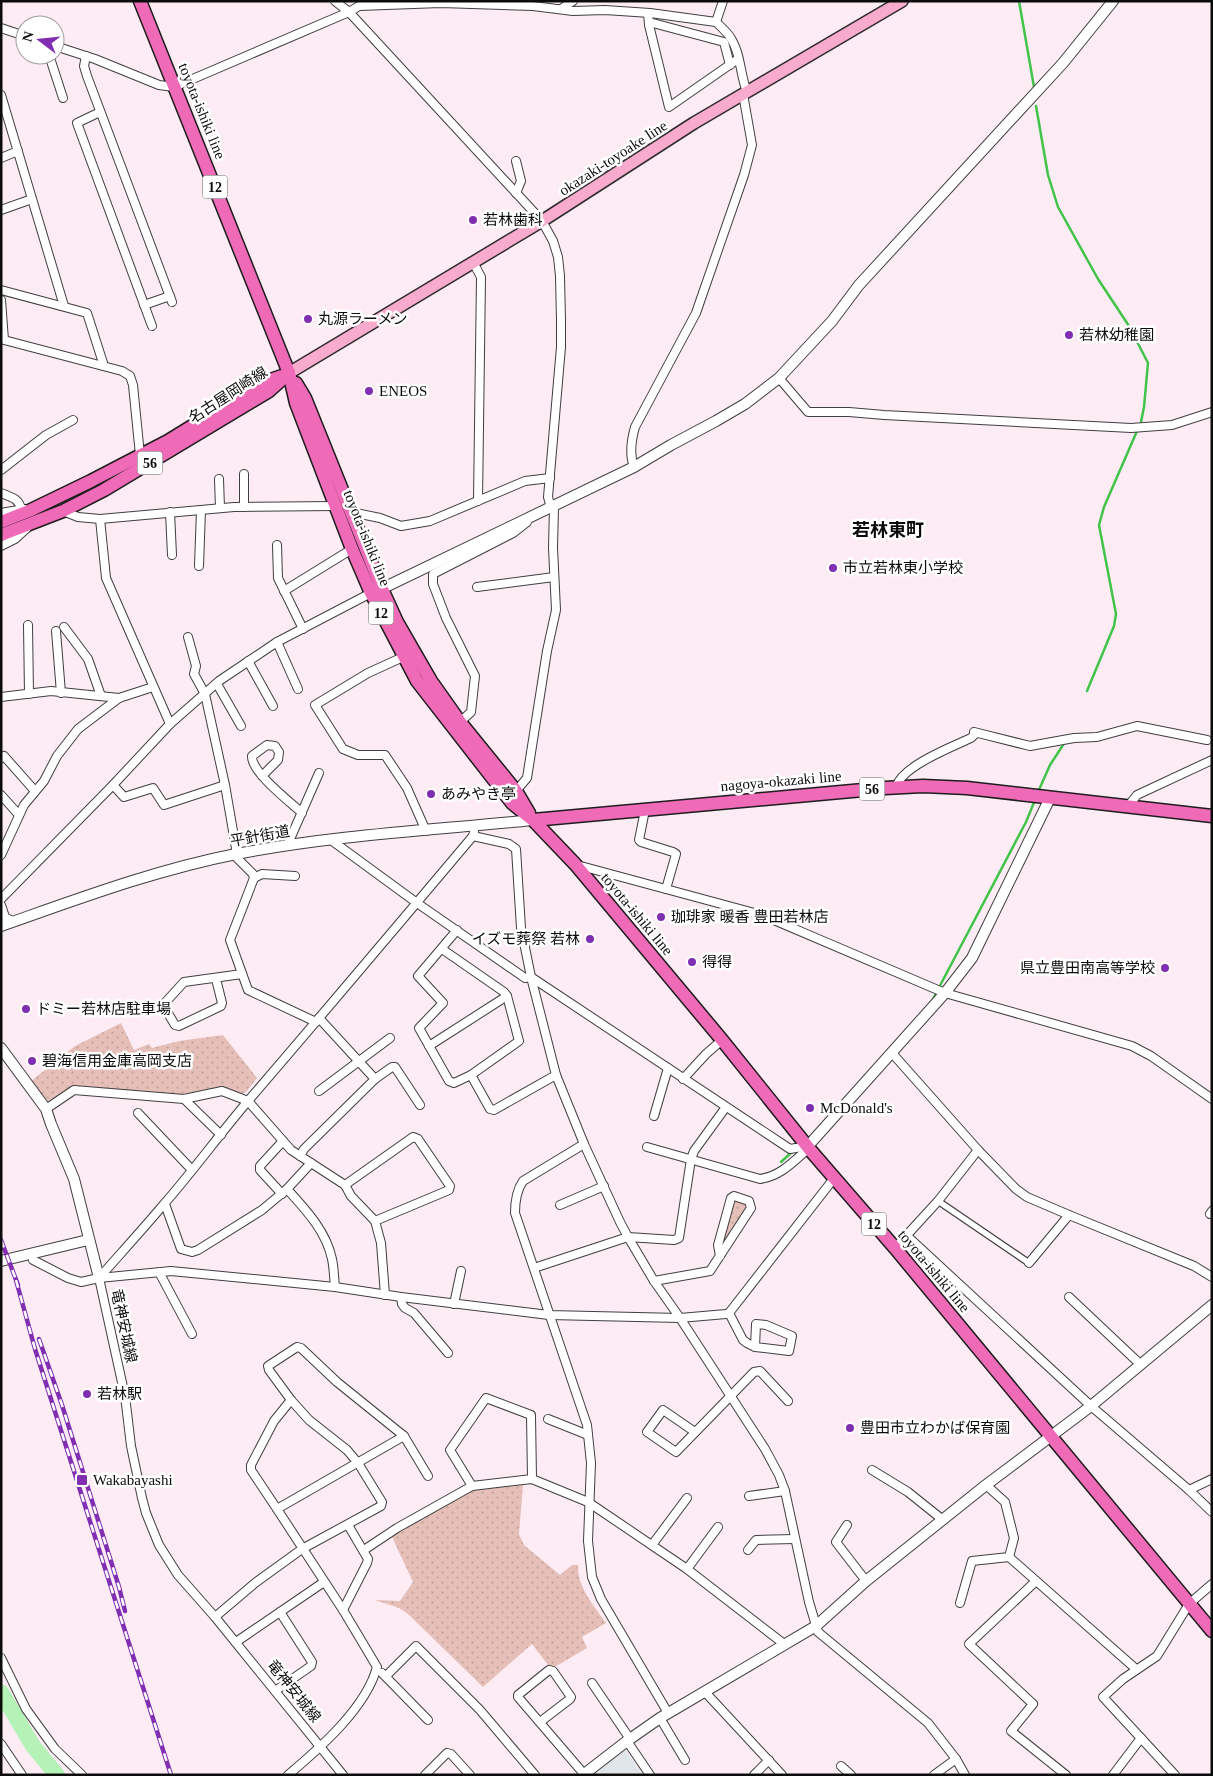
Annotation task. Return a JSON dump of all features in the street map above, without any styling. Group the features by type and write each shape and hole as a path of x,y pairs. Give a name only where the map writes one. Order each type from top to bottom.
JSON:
{"main road":[{"name":"toyota-ishiki line","path":"140,1 289,373 296,403 352,549 431,681 460,722 516,791 533,820"},
{"name":"okazaki-toyoake line","path":"289,373 542,221 694,123 902,1"},
{"name":"toyota-ishiki line","path":"289,373 305,398 335,470 377,591 403,656 416,681 512,803 533,820 575,864 722,1040 808,1147 895,1248 1212,1631"},
{"name":"名古屋岡崎線","path":"1,535 28,514 168,441 262,383 289,373"},
{"name":"名古屋岡崎線","path":"1,522 28,514 63,510 111,486 269,391 289,373"},
{"name":"nagoya-okazaki line","path":"533,820 923,786 967,788 1129,805 1212,816"}],"street":[{"path":"335,1 349,12 542,221 555,249 560,276 561,347 548,497 553,508 552,548 556,610 547,651 527,778 516,791"},
{"path":"561,9 572,1"},
{"path":"716,22 723,1"},
{"path":"1,899 170,724 204,694 248,661 278,642 377,591 553,508 634,467 738,409 780,378 832,321 859,285 1063,63 1113,1"},
{"path":"65,49 160,85 174,87 359,6 441,3 533,4 573,11 605,10 648,13 716,22 730,37 736,50 743,81 752,145 744,174 696,313 635,427 631,458 634,467"},
{"path":"648,13 670,107 738,58"},
{"path":"649,22 724,42 730,65"},
{"path":"1,28 15,33"},
{"path":"86,56 84,66 100,112 171,299 144,305"},
{"path":"53,65 62,98"},
{"path":"1,95 64,306"},
{"path":"100,112 77,123 152,326"},
{"path":"1,158 18,151"},
{"path":"516,161 521,181 516,193"},
{"path":"1,210 32,199"},
{"path":"473,262 481,277 478,501"},
{"path":"1,290 87,313 104,366"},
{"path":"1,300 4,340 122,371 130,376 133,385 140,455"},
{"path":"780,378 808,412 850,412 1131,428 1172,425 1212,412"},
{"path":"1,470 46,435 73,420"},
{"path":"244,474 244,507"},
{"path":"350,512 380,518 401,526 430,521 525,481 550,478"},
{"path":"219,479 220,508"},
{"path":"1,493 16,499 28,514"},
{"path":"63,510 78,517 100,519 220,508 336,506"},
{"path":"199,566 201,510"},
{"path":"170,512 172,555"},
{"path":"1,513 28,514"},
{"path":"1,546 15,539 28,514"},
{"path":"460,722 472,712 475,676 446,618 432,584 433,574 513,533 532,517"},
{"path":"100,519 106,578 170,724"},
{"path":"277,545 278,578 303,629"},
{"path":"284,591 352,549"},
{"path":"477,587 554,576"},
{"path":"28,625 28,694"},
{"path":"64,627 88,658 101,696"},
{"path":"56,631 61,693"},
{"path":"188,637 196,666 194,674 204,694 226,785 236,854 253,874 254,878"},
{"path":"278,642 298,689"},
{"path":"403,656 368,673 315,705 343,749 358,755 385,755 407,788 426,830"},
{"path":"248,661 273,706"},
{"path":"217,684 241,726"},
{"path":"1,855 24,806 44,781 57,756 78,729 119,698 153,687"},
{"path":"1,697 51,691 119,698"},
{"path":"896,787 898,780 932,755 971,738 974,732 1030,746 1074,738 1097,737 1137,726 1208,740"},
{"path":"1,758 4,756 35,791"},
{"path":"1129,805 1137,795 1212,760"},
{"path":"287,846 319,773"},
{"path":"262,776 302,813"},
{"path":"113,785 124,797 153,788 164,805 226,785"},
{"path":"1,795 20,814"},
{"path":"647,1147 748,1176 770,1178 780,1173 808,1147 945,993 978,947 1050,798"},
{"path":"645,810 639,840 676,854 666,889"},
{"name":"平針街道","path":"1,926 149,875 236,854 331,840 426,830 475,831 533,820"},
{"path":"99,1278 165,1204 221,1134 417,903 475,831 509,844 516,849 521,928 531,978 556,1075 584,1144 628,1237 654,1281 774,1463 785,1491 818,1632 928,1723 965,1775"},
{"path":"331,840 417,903 526,978 531,978 790,1149 808,1147"},
{"path":"575,864 762,916 945,993 1132,1046 1151,1056 1212,1099"},
{"path":"295,876 262,874 254,878 230,940 248,990 318,1020 375,1079"},
{"path":"1,906 5,917 14,922"},
{"path":"442,949 504,992 507,996 518,1041 471,1075 456,1083 450,1082 419,1028 443,1003 418,976 457,930"},
{"path":"216,978 222,1002 221,1006 179,1026 175,1025 162,1005 184,982 242,974"},
{"path":"429,1046 507,996"},
{"path":"319,1091 390,1038"},
{"path":"683,1079 722,1040"},
{"name":"竜神安城線","path":"1,1048 46,1109 50,1124 74,1179 99,1278 125,1396 131,1446 146,1513 159,1545 190,1590 236,1642 343,1775"},
{"path":"892,1053 978,1150 1016,1189 1027,1197 1194,1266 1212,1277"},
{"path":"300,1156 304,1149 375,1079 392,1068 395,1067 420,1106"},
{"path":"654,1116 668,1068"},
{"path":"471,1075 490,1109 494,1110 556,1075"},
{"path":"46,1109 74,1090 184,1099 222,1091 248,1102 291,1150 345,1185 351,1196 375,1221 381,1243 385,1295"},
{"path":"184,1099 221,1134"},
{"path":"534,1268 628,1237 674,1240 679,1238 691,1159 694,1151 726,1107"},
{"path":"138,1113 192,1170"},
{"path":"345,1185 413,1137 418,1139 450,1186 449,1190 375,1221"},
{"path":"283,1141 260,1166 260,1170 315,1220 332,1258 335,1287"},
{"path":"584,1144 523,1181 519,1186 515,1213 585,1415 591,1463 588,1541 592,1577 601,1599 664,1716 685,1760"},
{"path":"895,1248 938,1201 978,1150"},
{"path":"165,1204 181,1250 192,1252 226,1234 262,1210 285,1192 311,1163"},
{"path":"33,1260 68,1278 81,1282 99,1278 171,1271 335,1287 549,1315 680,1318 729,1313 835,1177"},
{"path":"560,1206 604,1186"},
{"path":"654,1281 710,1271 720,1256 751,1208 750,1201 734,1196 731,1198 718,1245 720,1256"},
{"path":"938,1201 1028,1263 1069,1215"},
{"path":"906,1235 1091,1406 1212,1512"},
{"path":"1,1261 88,1240"},
{"path":"454,1304 461,1271"},
{"path":"159,1272 192,1334"},
{"path":"401,1297 405,1308 414,1313 448,1353"},
{"path":"1068,1297 1140,1364"},
{"path":"540,1722 570,1699 571,1696 553,1671 549,1670 518,1695 540,1722 584,1774 628,1740 664,1716 816,1626 866,1580 986,1485 1051,1438 1212,1305"},
{"path":"729,1313 743,1340 754,1347 789,1351 792,1336 766,1325 756,1324 754,1347"},
{"path":"215,1617 302,1549 381,1506 382,1502 358,1464 346,1450 310,1420 291,1400 268,1366 297,1347 302,1348 337,1382 404,1436 428,1476"},
{"path":"695,1432 663,1410 647,1432 676,1452 754,1372 760,1371 788,1401"},
{"path":"472,1486 450,1450 486,1398 531,1415 532,1480"},
{"path":"291,1400 274,1421 251,1465 251,1470 378,1668 428,1720"},
{"path":"548,1419 588,1435"},
{"path":"277,1509 404,1436"},
{"path":"872,1470 908,1492 943,1520"},
{"path":"1189,1490 1212,1479"},
{"path":"364,1550 397,1528 472,1486 532,1480 588,1502 687,1569 784,1644"},
{"path":"986,1485 1005,1502 1014,1538 1010,1557"},
{"path":"748,1496 785,1491"},
{"path":"652,1545 687,1498"},
{"path":"342,1610 368,1559 348,1525"},
{"path":"847,1525 836,1542 866,1580"},
{"path":"687,1569 718,1526"},
{"path":"748,1550 756,1540 795,1539"},
{"path":"1010,1557 1136,1669"},
{"path":"960,1603 972,1562 1010,1557"},
{"path":"1036,1581 969,1644 1033,1704 1011,1731 1066,1775"},
{"path":"236,1642 324,1582"},
{"path":"1175,1775 1103,1697 1136,1669 1157,1656 1189,1604 1212,1584"},
{"path":"275,1691 311,1666 312,1662 280,1612"},
{"path":"386,1676 416,1646 480,1710 535,1775"},
{"path":"1,1658 26,1709 55,1748 82,1775"},
{"path":"288,1775 320,1747 358,1706 378,1668"},
{"path":"592,1683 650,1775"},
{"path":"705,1692 782,1775"},
{"path":"1113,1775 1141,1738"},
{"path":"1,1744 22,1775"},
{"path":"424,1775 447,1753 451,1754 470,1775"},
{"path":"754,1775 769,1760"},
{"path":"934,1775 956,1760"},
{"path":"841,1766 851,1775"}],"shaded area":[{"path":"121,1023 134,1050 149,1044 152,1048 179,1041 223,1035 257,1078 246,1092 241,1094 222,1087 176,1095 74,1086 48,1101 30,1082 75,1046"},
{"path":"738,1199 745,1202 747,1209 725,1242 723,1241 733,1201"},
{"path":"523,1485 519,1534 524,1545 560,1575 572,1565 578,1565 578,1573 583,1589 606,1623 582,1637 587,1648 551,1669 532,1644 483,1687 408,1614 399,1608 375,1600 400,1601 413,1582 392,1537 467,1489"},
{"path":"624,1748 643,1775 585,1775"}],"waterway":[{"path":"1019,1 1034,87"},
{"path":"1036,106 1048,175 1058,207 1098,279 1129,326 1148,363 1141,422"},
{"path":"1087,691 1114,626 1116,614 1099,525 1104,507 1137,431"},
{"path":"1038,792 1050,765 1065,742"},
{"path":"933,999 1026,822 1035,800"},
{"path":"781,1162 793,1151"},
{"path":"1,1692 33,1746 57,1775"}],"railway":[{"path":"1,1240 18,1285"},
{"path":"16,1280 35,1349 171,1775"},
{"path":"39,1339 62,1405 125,1611"}],"place":[{"name":"若林歯科","path":"473,220"},
{"name":"丸源ラーメン","path":"308,319"},
{"name":"若林幼稚園","path":"1069,335"},
{"name":"ENEOS","path":"369,391"},
{"name":"市立若林東小学校","path":"833,568"},
{"name":"あみやき亭","path":"431,794"},
{"name":"珈琲家 暖香 豊田若林店","path":"661,917"},
{"name":"イズモ葬祭 若林","path":"590,939"},
{"name":"得得","path":"692,962"},
{"name":"県立豊田南高等学校","path":"1165,968"},
{"name":"ドミー若林店駐車場","path":"26,1009"},
{"name":"碧海信用金庫高岡支店","path":"32,1061"},
{"name":"McDonald's","path":"810,1108"},
{"name":"若林駅","path":"87,1394"},
{"name":"豊田市立わかば保育園","path":"850,1428"},
{"name":"Wakabayashi","path":"82,1480"}],"district":[{"name":"若林東町","path":"888,530"}]}
